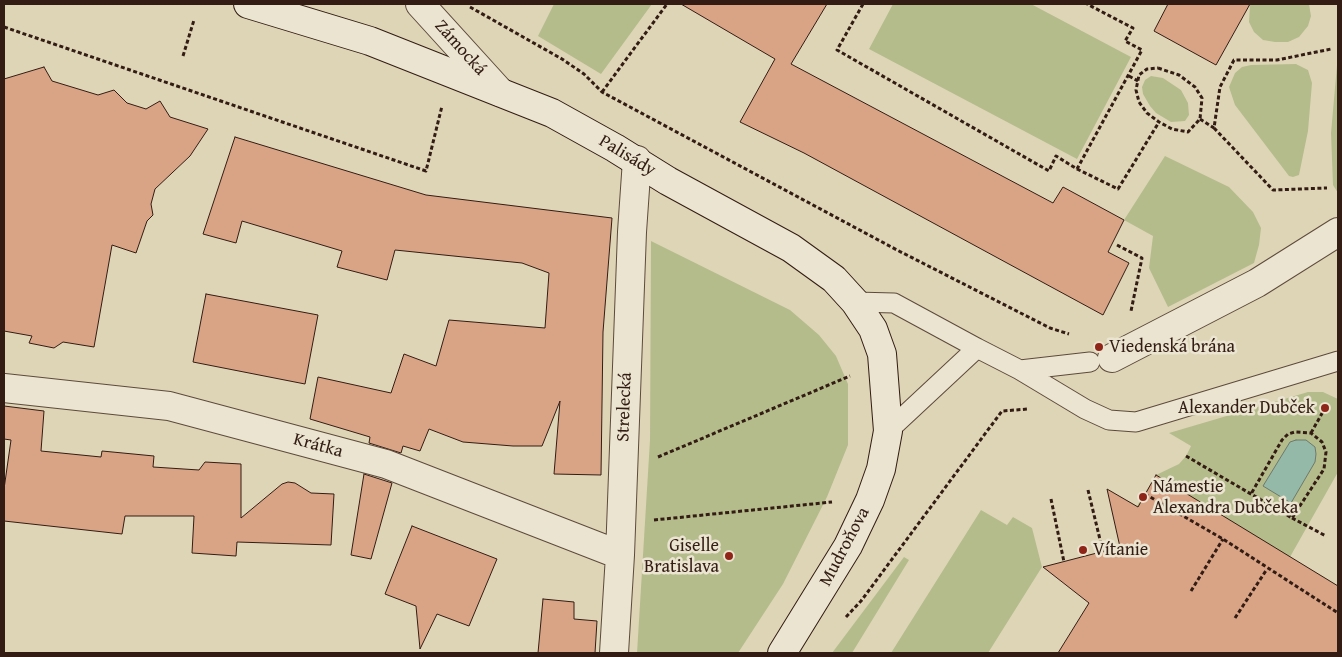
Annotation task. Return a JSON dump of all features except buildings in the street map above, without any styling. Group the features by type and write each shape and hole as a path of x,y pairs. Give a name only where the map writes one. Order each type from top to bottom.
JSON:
{"street":[{"name":"Palisády","path":"248,4 370,42 500,92 578,126 637,160 668,181 791,248 834,279 855,302 873,328 882,354 888,432"},
{"name":"Zámocká","path":"420,4 500,92"},
{"name":"Strelecká","path":"614,653 620,555 632,232 637,160"},
{"path":"1101,360 1257,283 1338,232"},
{"name":"Krátka","path":"4,388 169,406 386,464 620,555"},
{"name":"Mudroňova","path":"782,653 830,578 866,508 881,469 888,432"}],"lane":[{"path":"855,302 894,303 1020,370 1085,409 1109,420 1136,422 1338,361"},
{"path":"888,432 977,348"},
{"path":"1020,370 1101,360"}],"path":[{"path":"466,4 562,59 584,74 602,92 897,250 1050,328 1072,335"},
{"path":"602,92 667,4"},
{"path":"863,4 837,50 1049,171 1056,156 1118,189 1159,122"},
{"path":"1077,168 1142,50 1125,41 1133,28 1086,4"},
{"path":"183,56 194,20"},
{"path":"4,27 426,171 444,100"},
{"path":"1214,128 1220,87 1234,60 1277,60 1331,49"},
{"path":"1158,68 1179,75 1195,87 1202,98 1200,119 1188,132 1172,129 1146,113 1139,102 1136,90 1139,75 1147,69 1158,68"},
{"path":"1129,76 1138,81"},
{"path":"1200,119 1214,128 1274,190 1327,188"},
{"path":"1117,245 1142,258 1130,317"},
{"path":"652,459 853,375"},
{"path":"861,601 1002,412 1022,411 1032,407"},
{"path":"1311,433 1325,408"},
{"path":"1251,494 1282,440 1288,434 1295,432 1311,433 1322,442 1327,460 1324,469 1292,518"},
{"path":"1186,456 1326,536"},
{"path":"1088,490 1103,552"},
{"path":"1145,494 1223,539 1338,613"},
{"path":"1051,499 1064,562"},
{"path":"650,520 835,502"},
{"path":"1191,591 1223,539"},
{"path":"1235,618 1267,568"}],"shaded area":[{"path":"554,4 652,4 601,74 538,36"},
{"path":"893,4 1031,4 1131,57 1077,159 869,49"},
{"path":"1250,4 1309,4 1311,16 1308,26 1299,37 1288,42 1263,40 1254,32 1249,22"},
{"path":"1338,54 1338,193 1333,185 1331,133"},
{"path":"1296,64 1308,70 1312,83 1308,131 1299,175 1293,177 1289,176 1235,105 1229,87 1235,73 1242,67"},
{"path":"1151,76 1163,78 1181,90 1188,103 1189,115 1185,121 1171,122 1156,113 1150,106 1143,94 1142,87 1145,80"},
{"path":"1165,156 1229,187 1253,212 1261,228 1254,263 1168,307 1149,268 1153,236 1124,220"},
{"path":"651,241 790,310 819,335 836,356 848,384 848,445 827,497 783,584 738,653 637,653 650,440"},
{"path":"1308,392 1323,392 1338,399 1338,472 1290,557 1338,586 1338,594 1300,653 1293,653 1120,547 1112,509 1119,496 1137,506 1156,475 1179,464 1186,456 1191,446 1169,433"},
{"path":"1306,440 1315,447 1316,454 1315,462 1291,503 1263,486 1290,442"},
{"path":"981,510 1007,525 1013,517 1032,528 1042,567 988,653 891,653"},
{"path":"904,557 909,560 852,653 832,653"}],"place":[{"name":"Viedenská brána","path":"1099,347"},
{"name":"Alexander Dubček","path":"1325,408"},
{"name":"Námestie Alexandra Dubčeka","path":"1143,497"},
{"name":"Vítanie","path":"1083,550"},
{"name":"Giselle Bratislava","path":"729,556"}]}
